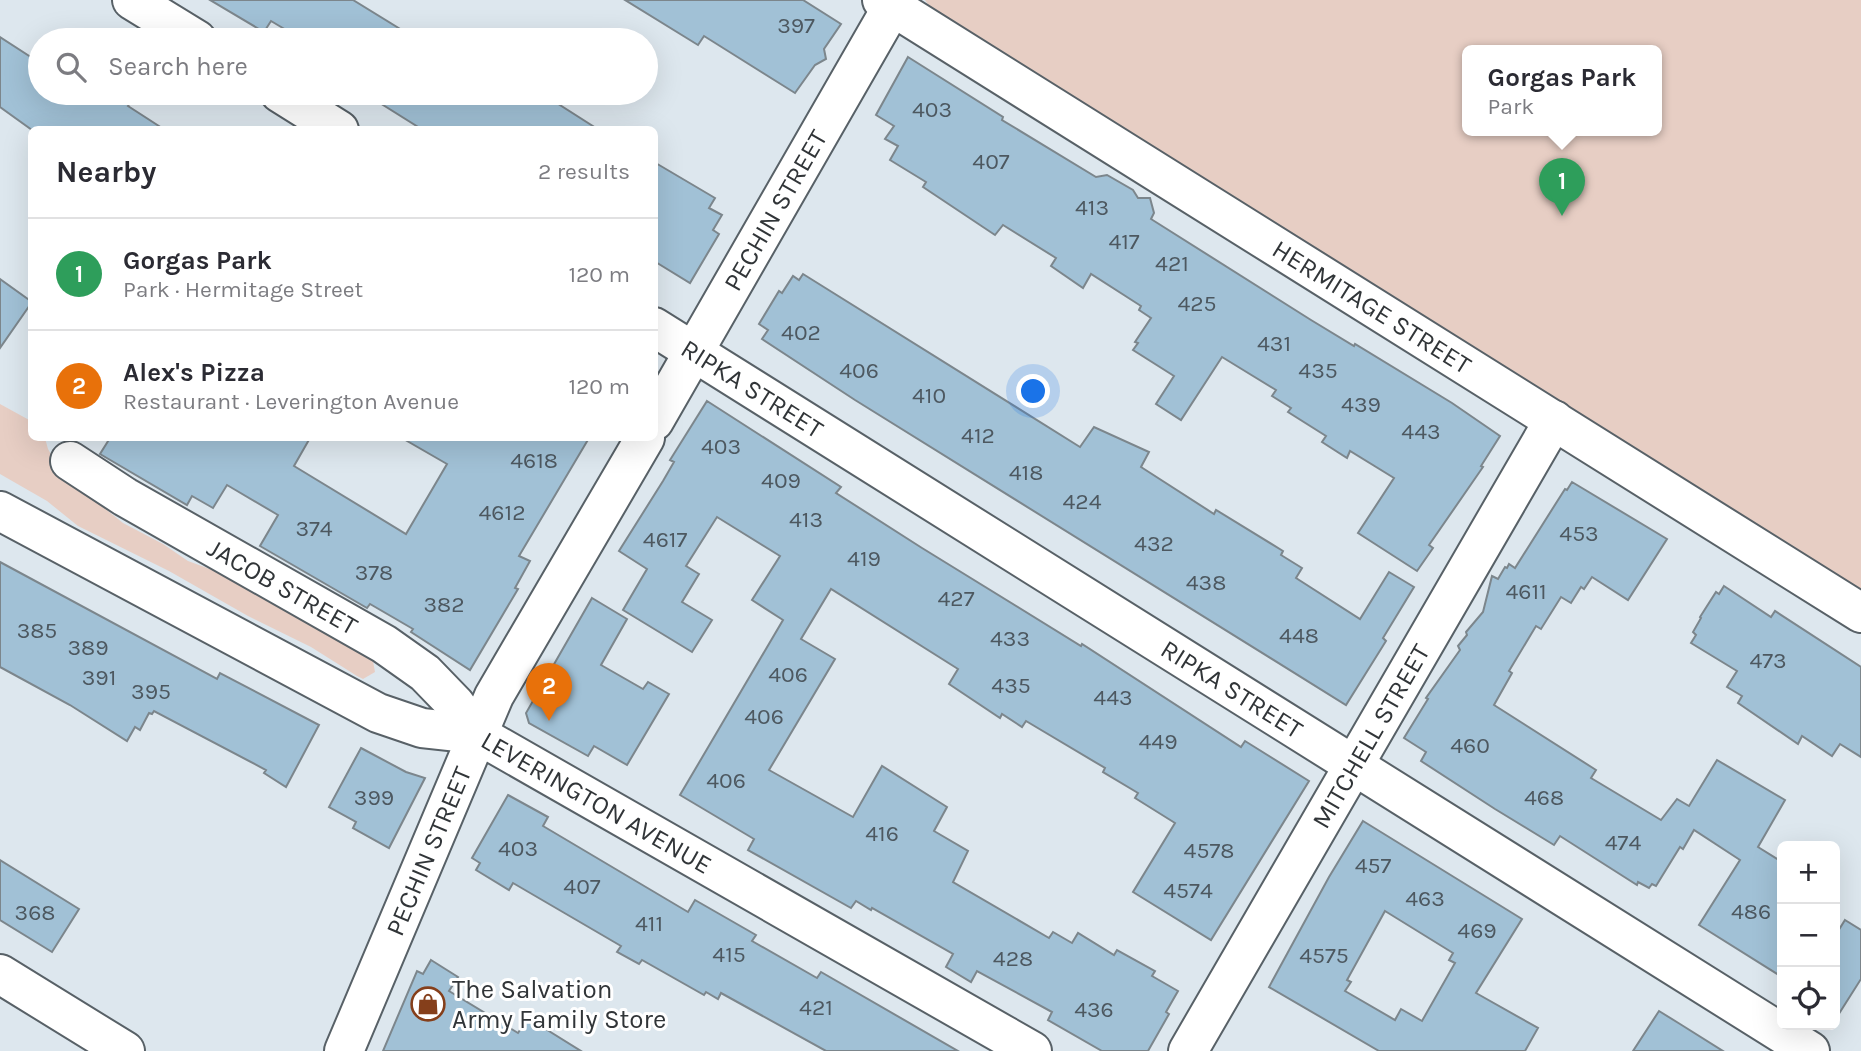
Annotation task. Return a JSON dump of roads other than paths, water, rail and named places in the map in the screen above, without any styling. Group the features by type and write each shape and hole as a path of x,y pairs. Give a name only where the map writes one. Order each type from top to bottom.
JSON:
{"street":[{"path":"132,0 178,28"},
{"name":"PECHIN STREET","path":"658,414 890,2"},
{"name":"HERMITAGE STREET","path":"890,2 1861,613"},
{"path":"299,105 333,126"},
{"name":"RIPKA STREET","path":"658,329 1810,1051"},
{"name":"MITCHELL STREET","path":"1188,1051 1554,420"},
{"name":"PECHIN STREET","path":"344,1051 494,696 643,441"},
{"name":"JACOB STREET","path":"70,461 125,497 384,644 425,673 455,704 477,734"},
{"name":"LEVERINGTON AVENUE","path":"0,511 378,713 422,728 477,734 1032,1051"},
{"path":"0,974 125,1051"}],"place":[{"name":"Gorgas Park","path":"1562,216"},
{"name":"Alex's Pizza","path":"549,721"},
{"name":"The Salvation Army Family Store","path":"428,1004"}]}
